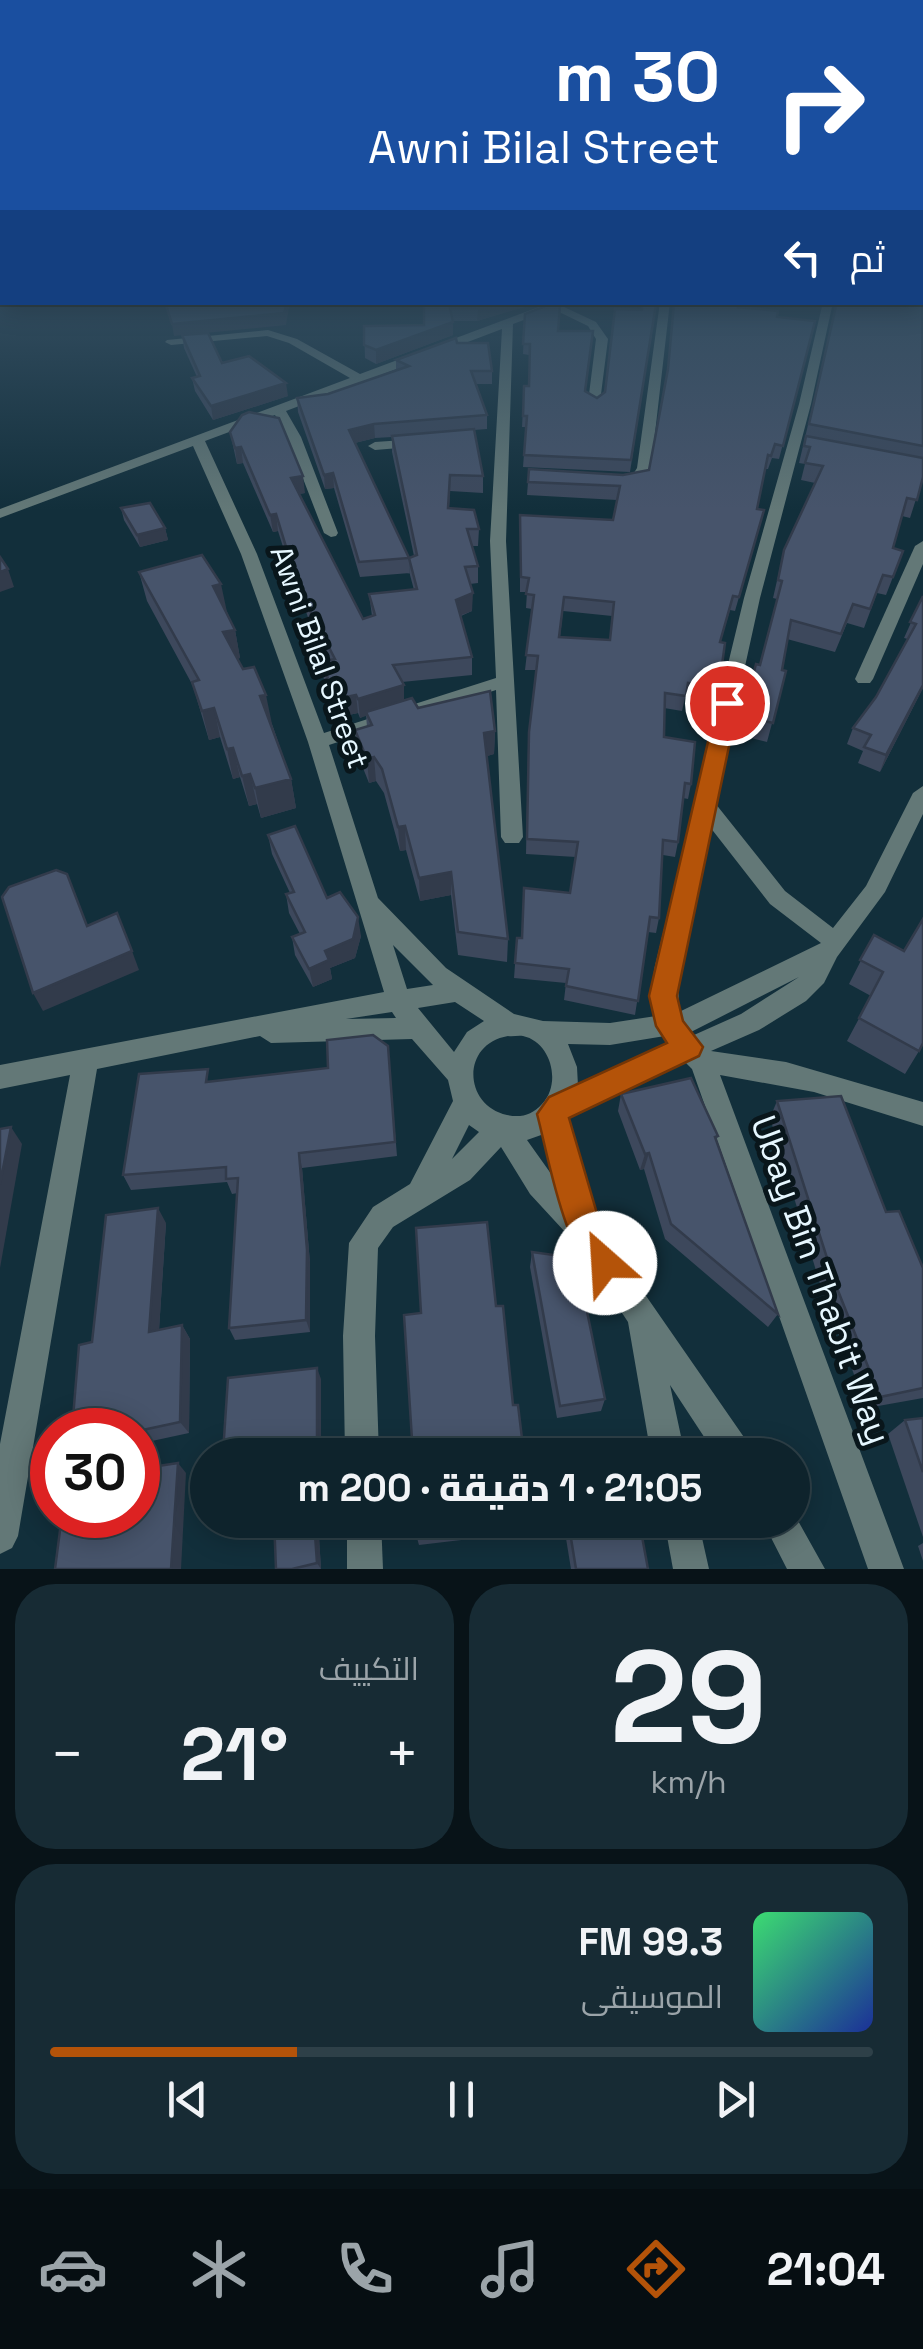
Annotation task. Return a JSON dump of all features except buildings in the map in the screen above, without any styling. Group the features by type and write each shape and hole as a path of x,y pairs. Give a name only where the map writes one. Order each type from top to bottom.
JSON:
{"street":[{"path":"332,363 360,379"},
{"path":"0,514 402,363"},
{"path":"495,363 502,474 498,542 502,682 512,837"},
{"path":"594,402 599,363"},
{"path":"606,480 630,482 642,475 660,363"},
{"name":"Ubay Bin Thabit Way","path":"817,363 803,446 752,598 666,970 663,1009 687,1045 886,1569"},
{"path":"278,408 294,437 331,534"},
{"path":"483,438 501,436"},
{"name":"Awni Bilal Street","path":"197,439 248,554 318,742 399,1002 458,1073"},
{"path":"375,446 429,442"},
{"path":"502,474 520,475"},
{"path":"864,679 923,546"},
{"path":"318,742 502,682"},
{"name":"Awni Bilal Street","path":"556,1110 687,1045 750,1022 797,994 816,976 832,946 874,892 923,793"},
{"path":"704,804 775,897 832,946"},
{"name":"Awni Bilal Street","path":"370,900 411,951 455,992 525,1029 610,1034 687,1045"},
{"path":"0,1078 329,1011 455,992"},
{"path":"234,1032 418,1028"},
{"path":"525,1029 554,1044 566,1064 568,1086 556,1110 530,1126 502,1126 486,1120 466,1102 458,1073 467,1048 476,1039 488,1032 525,1029"},
{"path":"687,1045 923,1114"},
{"path":"0,1536 85,1062"},
{"path":"422,1192 466,1102"},
{"path":"556,1110 587,1235"},
{"path":"362,1438 361,1257 371,1230 383,1217 460,1170 502,1126"},
{"path":"502,1126 560,1212 587,1235 724,1438"},
{"path":"641,1319 665,1438"},
{"path":"364,1538 365,1569"},
{"path":"685,1538 691,1569"},
{"path":"789,1538 807,1569"}],"route":[{"path":"605,1263 587,1235 552,1114 559,1107 688,1047 670,1026 663,996 727,703"}]}
